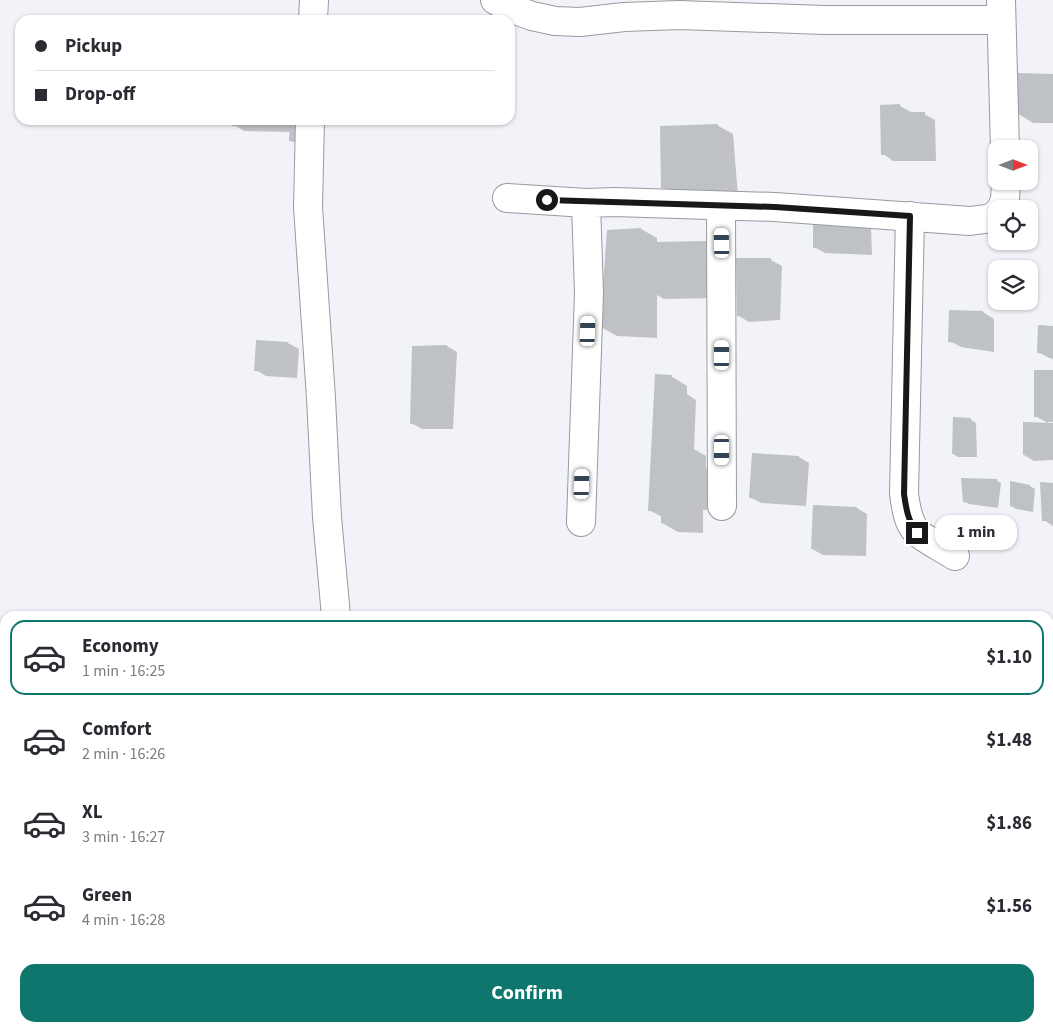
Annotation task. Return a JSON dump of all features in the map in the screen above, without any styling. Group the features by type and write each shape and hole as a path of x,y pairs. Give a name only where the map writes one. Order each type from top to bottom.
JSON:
{"street":[{"path":"313,15 314,0"},
{"path":"495,0 532,16 555,21 580,22 624,17 679,15 824,20 1001,10 1005,140"},
{"path":"310,125 308,207 327,518 336,611"},
{"path":"507,198 775,207 970,220 988,218"},
{"path":"581,522 589,293 586,202"},
{"path":"721,206 722,506"},
{"path":"910,216 904,494 906,510 917,533 955,556"}],"building":[{"path":"1017,73 1053,74 1053,115 1016,114"},
{"path":"900,104 900,112 925,112 925,155 881,155 880,105"},
{"path":"718,124 723,187 661,188 660,126"},
{"path":"232,125 286,125 286,126"},
{"path":"290,126 297,127 296,142 289,141"},
{"path":"813,220 861,221 862,250 813,248"},
{"path":"641,228 641,329 600,328 607,230"},
{"path":"707,241 707,293 652,293 652,242"},
{"path":"736,258 771,258 769,314 737,316"},
{"path":"949,310 983,311 983,347 948,342"},
{"path":"1038,325 1053,326 1053,354 1037,353"},
{"path":"256,340 288,342 287,372 254,371"},
{"path":"447,345 443,424 410,424 412,346"},
{"path":"1034,370 1053,370 1053,416 1034,417"},
{"path":"655,374 672,375 671,389 681,389 678,445 690,445 689,465 704,466 702,502 688,501 687,525 661,523 661,511 648,511"},
{"path":"953,417 971,418 973,455 952,454"},
{"path":"1023,422 1053,423 1053,454 1023,455"},
{"path":"752,453 799,456 796,501 749,498"},
{"path":"961,478 997,479 994,506 963,502"},
{"path":"1010,481 1030,485 1028,510 1010,506"},
{"path":"1040,482 1053,483 1053,521 1042,521"},
{"path":"813,505 857,507 856,551 811,549"}],"route":[{"path":"547,200 775,207 910,216 904,494 906,510 917,533"}]}
